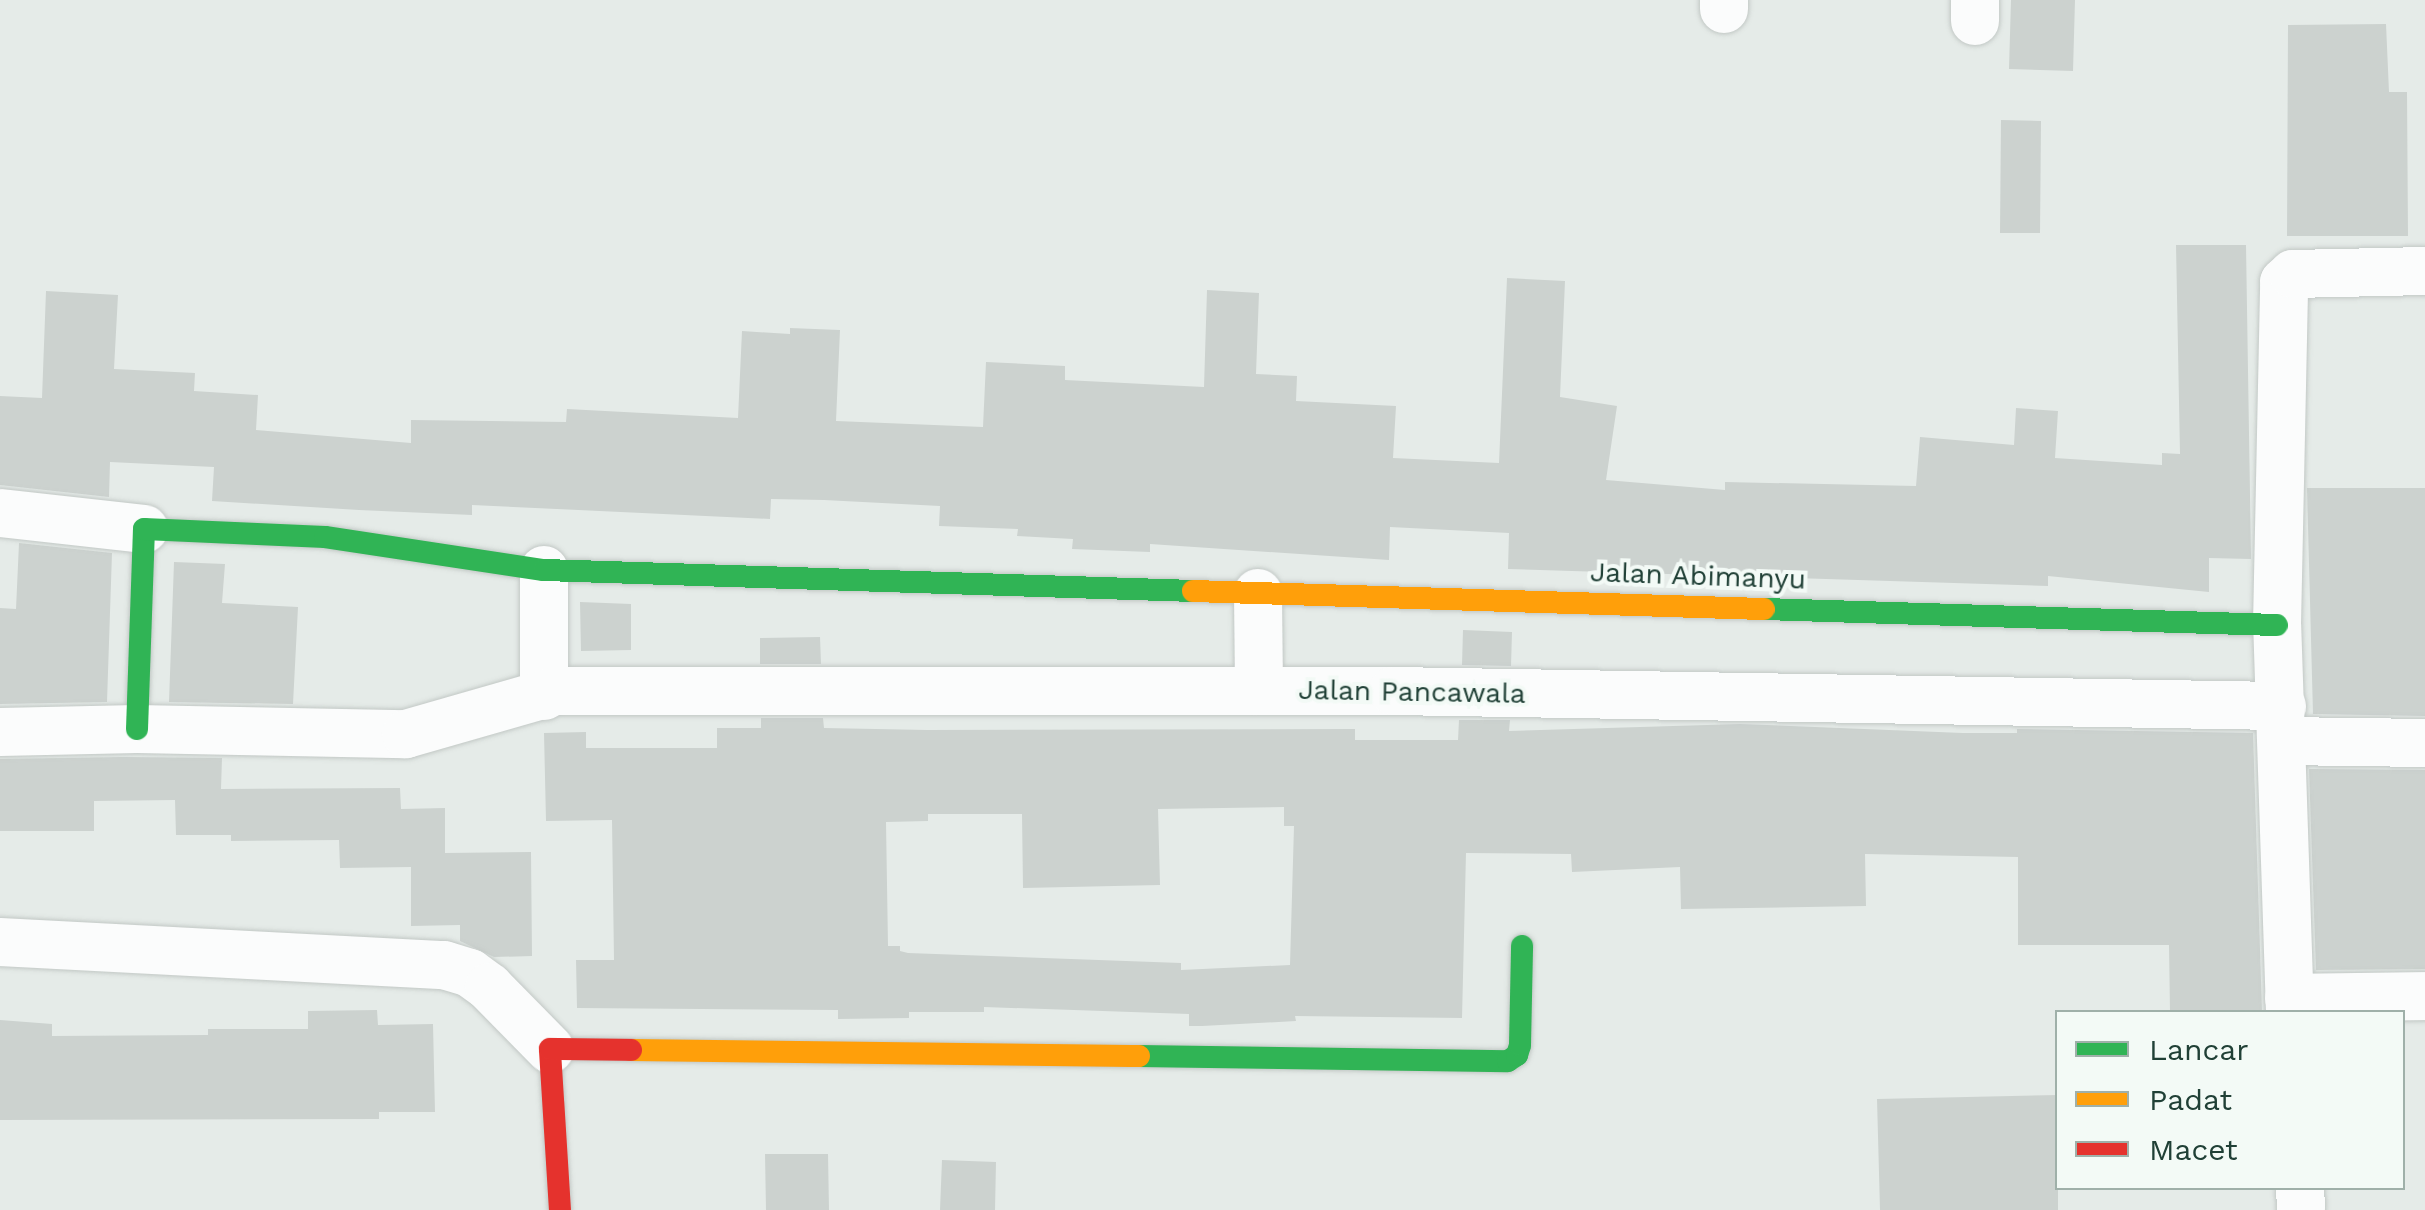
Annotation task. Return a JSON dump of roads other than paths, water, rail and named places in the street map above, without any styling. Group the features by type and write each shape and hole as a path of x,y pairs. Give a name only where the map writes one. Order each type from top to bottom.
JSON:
{"street":[{"path":"2425,271 2293,274 2284,288 2277,624 2289,1005 2425,996"},
{"path":"0,513 144,528 137,729"},
{"name":"Jalan Abimanyu","path":"144,528 325,537 544,570 2277,624"},
{"path":"544,570 544,696"},
{"path":"1258,593 1259,690"},
{"name":"Jalan Pancawala","path":"0,732 137,729 406,734 556,691 1118,694 1259,690 2282,724 2425,743"},
{"path":"0,942 444,965 470,973 550,1049 560,1210"},
{"path":"550,1049 1508,1061 1517,1055 1520,1045 1522,946"}]}
